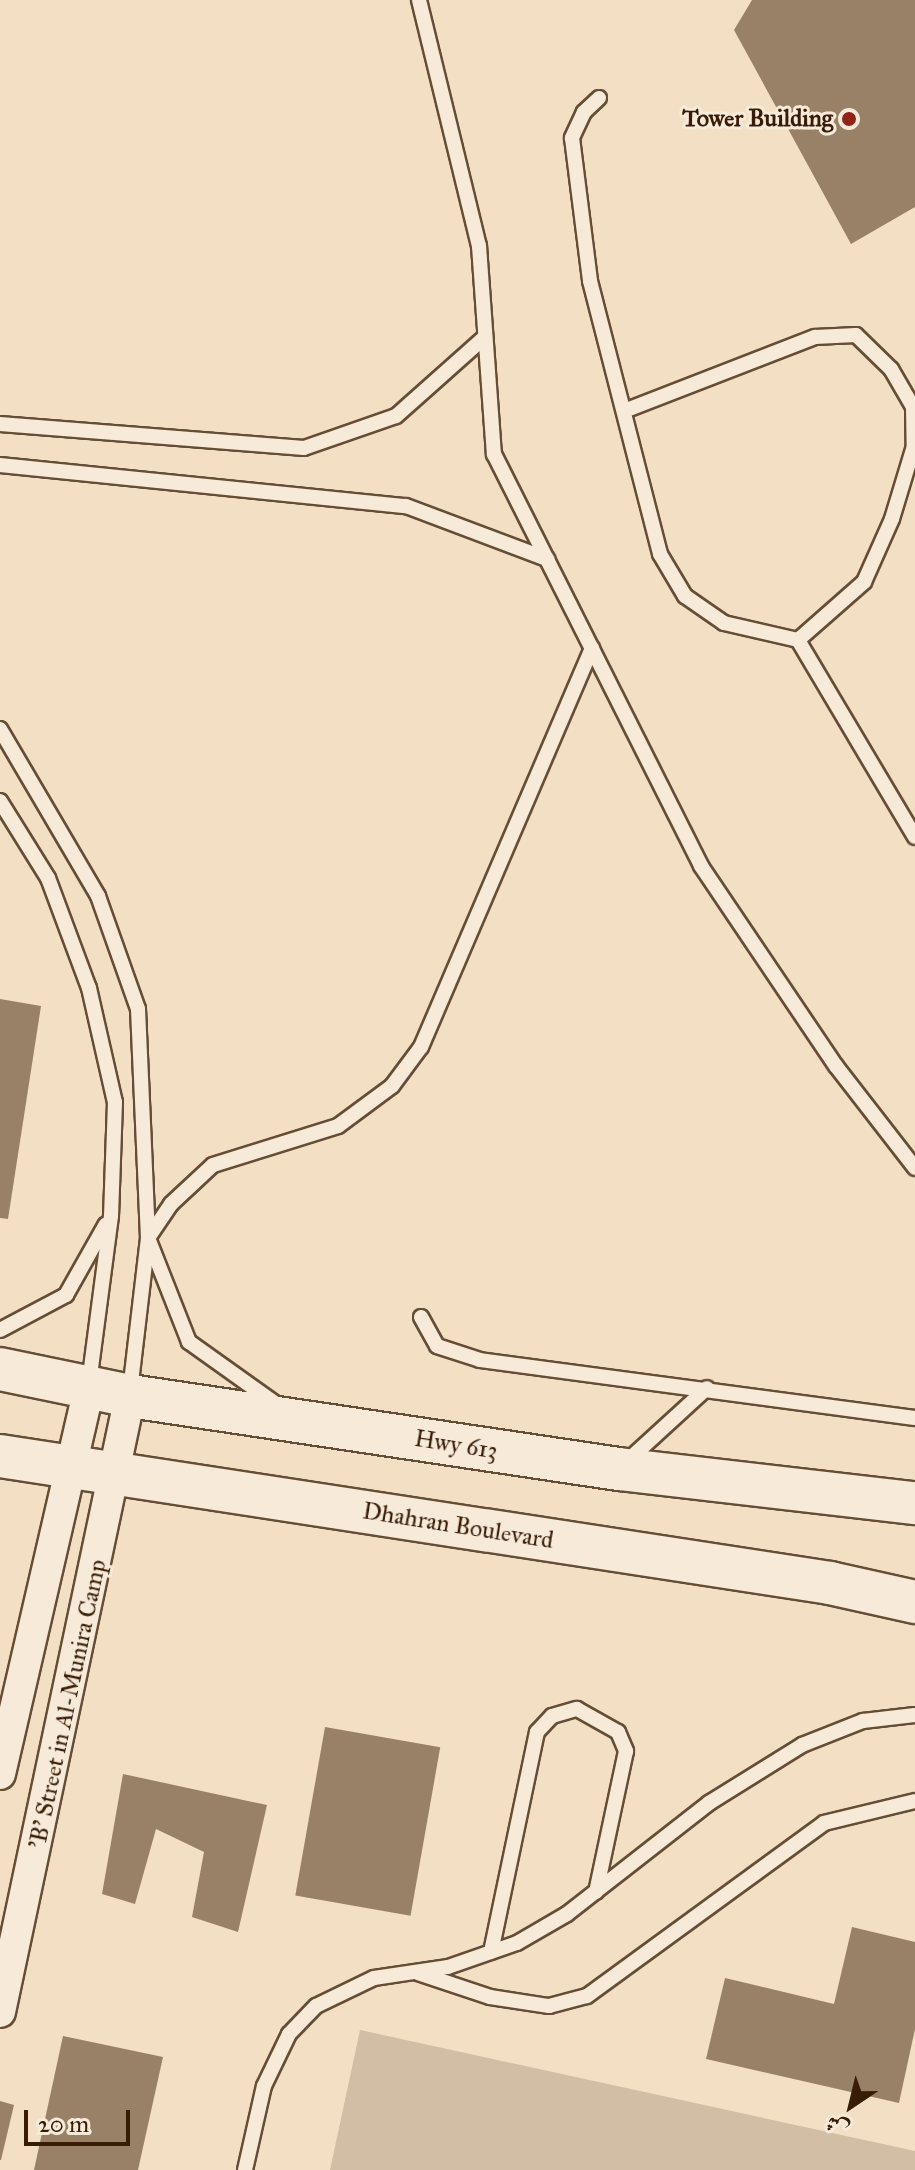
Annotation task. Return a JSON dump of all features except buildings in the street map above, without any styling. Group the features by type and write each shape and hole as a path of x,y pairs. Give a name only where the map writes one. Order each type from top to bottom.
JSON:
{"main road":[{"name":"Hwy 613","path":"0,1369 130,1396 619,1469 915,1503"},
{"name":"Dhahran Boulevard","path":"0,1456 814,1581 915,1602"}],"street":[{"name":"'B' Street in Al-Munira Camp","path":"0,1774 89,1387"},
{"name":"'B' Street in Al-Munira Camp","path":"0,2012 10,1922 118,1474 130,1396"}],"lane":[{"path":"419,0 479,246 494,454 701,866 836,1066 915,1168"},
{"path":"599,98 584,112 572,138 590,281 660,554 685,596 724,623 798,640 915,837"},
{"path":"624,411 815,337 856,335 891,369 913,407 914,446 892,519 864,582 798,640"},
{"path":"0,424 304,448 396,416 485,337"},
{"path":"0,465 406,506 547,559"},
{"path":"148,1238 171,1204 213,1165 338,1126 392,1086 421,1047 592,648"},
{"path":"0,729 98,896 138,1009 148,1238 130,1396"},
{"path":"0,801 48,878 89,988 115,1102 111,1216 89,1387"},
{"path":"0,1330 66,1295 111,1216"},
{"path":"148,1238 189,1342 299,1421"},
{"path":"421,1317 437,1346 480,1360 915,1418"},
{"path":"619,1469 707,1388"},
{"path":"491,1952 537,1732 552,1716 577,1709 609,1724 626,1751 596,1892"},
{"path":"245,2170 264,2086 289,2034 316,2006 374,1978 414,1972 517,1943 596,1892 709,1803 802,1745 863,1721 915,1715"},
{"path":"414,1972 490,1997 549,2006 587,1996 824,1823 915,1801"}],"shaded area":[{"path":"360,2030 915,2151 915,2170 330,2170"}],"place":[{"name":"Tower Building","path":"849,119"}]}
